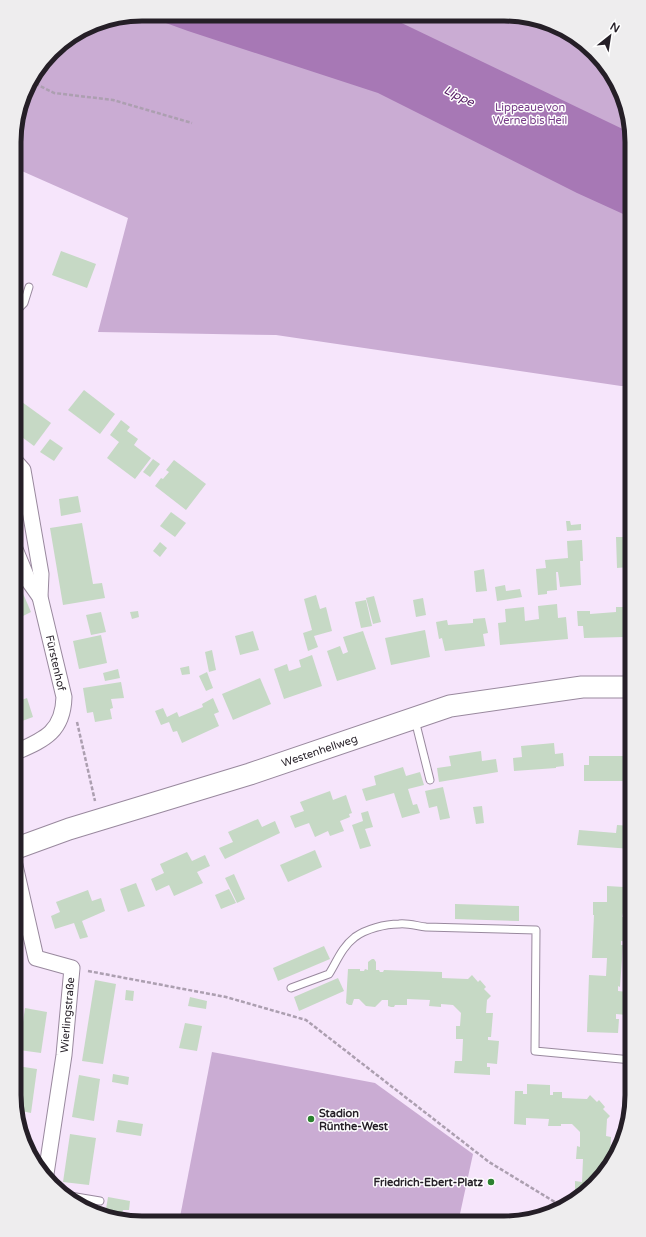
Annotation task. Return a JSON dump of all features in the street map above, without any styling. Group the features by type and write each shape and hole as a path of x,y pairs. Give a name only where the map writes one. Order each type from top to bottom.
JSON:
{"main road":[{"name":"Westenhellweg","path":"21,846 69,829 250,774 450,706 582,688 625,686"}],"street":[{"name":"Fürstenhof","path":"21,468 23,470 41,574 40,596 64,697 59,722 52,732 40,741 21,750"},
{"name":"Fürstenhof","path":"21,563 28,580 40,596"},
{"name":"Wierlingstraße","path":"21,892 36,958 72,968 64,1055 47,1169"}],"lane":[{"path":"21,306 24,303 29,287"},
{"path":"415,718 430,780"},
{"path":"291,988 329,974 346,945 356,936 386,926 399,924 424,927 536,930 535,1051 625,1059"},
{"path":"77,1197 100,1201"}],"path":[{"path":"36,84 54,93 113,100 192,123"},
{"path":"63,707 76,714 92,795 101,819"},
{"path":"72,968 226,997 306,1020 489,1162 558,1204"}],"green space":[{"name":"Lippeaue von Werne bis Heil","path":"134,21 512,21 543,27 558,33 571,41 595,62 613,88 623,118 625,134 625,386 276,335 98,332 128,218 21,171 22,126 25,111 33,88 56,56 88,33 118,23"},
{"name":"Stadion Rünthe-West","path":"212,1052 375,1083 473,1154 460,1216 180,1216"}],"water":[{"name":"Lippe","path":"160,21 397,21 624,130 625,215 577,193 378,93"}],"building":[{"path":"61,251 96,264 87,288 52,275"},
{"path":"84,390 115,414 100,434 68,410"},
{"path":"21,401 51,423 34,446 21,436"},
{"path":"121,420 130,427 127,431 138,439 134,445 151,458 135,479 107,458 119,442 110,435"},
{"path":"50,439 63,448 54,461 40,452"},
{"path":"153,459 160,464 150,477 143,472"},
{"path":"174,460 206,484 186,510 155,486 161,478 163,479 169,472 166,470"},
{"path":"78,496 81,512 61,516 59,499"},
{"path":"171,512 186,523 175,537 160,526"},
{"path":"566,521 570,521 571,525 581,524 581,530 567,531"},
{"path":"82,523 93,584 102,583 105,598 63,605 50,528"},
{"path":"616,537 625,537 625,567 617,568"},
{"path":"582,540 583,561 580,561 581,585 560,587 558,572 556,572 557,590 547,591 547,594 538,595 536,569 546,568 545,560 568,558 567,541"},
{"path":"160,542 167,548 160,557 153,551"},
{"path":"484,569 487,591 476,592 474,571"},
{"path":"505,585 506,591 520,589 522,597 497,601 495,587"},
{"path":"21,589 31,612 21,617"},
{"path":"316,595 320,609 326,607 332,631 314,636 318,647 308,651 303,633 312,630 304,599"},
{"path":"374,596 381,622 373,624 366,598"},
{"path":"423,598 426,615 416,617 413,600"},
{"path":"366,600 372,626 361,628 355,602"},
{"path":"557,604 558,618 566,617 568,639 500,645 498,623 506,622 505,609 524,607 525,621 539,619 538,606"},
{"path":"616,607 625,607 624,637 584,638 583,626 578,626 577,611 590,611 590,614 616,612"},
{"path":"138,611 139,617 132,619 130,612"},
{"path":"101,612 106,632 91,635 86,615"},
{"path":"485,618 488,633 483,634 485,646 445,651 442,638 439,639 436,622 447,620 448,625 473,623 473,619"},
{"path":"425,630 430,657 391,665 385,638"},
{"path":"253,631 259,650 240,655 235,636"},
{"path":"363,631 376,669 337,681 327,651 340,646 343,654 348,652 343,637"},
{"path":"101,635 107,663 79,669 73,641"},
{"path":"212,650 216,670 209,672 205,652"},
{"path":"312,655 322,686 284,699 274,669 287,664 289,671 301,667 299,660"},
{"path":"189,666 190,674 182,675 180,668"},
{"path":"118,669 120,678 105,681 103,673"},
{"path":"207,672 213,688 206,691 199,676"},
{"path":"260,678 271,704 233,720 222,694"},
{"path":"121,682 124,698 111,699 113,708 110,709 112,719 95,722 93,712 87,713 83,688"},
{"path":"27,698 33,717 21,721 21,700"},
{"path":"213,698 219,712 214,714 219,726 182,743 177,731 173,732 169,722 161,725 155,711 163,708 167,717 177,712 179,717 203,707 202,704"},
{"path":"554,743 555,754 563,753 564,766 514,771 513,758 522,757 521,746"},
{"path":"481,751 482,761 496,759 498,772 439,782 437,768 451,766 449,756"},
{"path":"589,756 625,756 625,781 584,781 584,765 589,765"},
{"path":"403,767 406,776 420,772 424,785 408,789 413,805 417,804 420,813 402,818 394,793 366,801 362,789 376,785 374,776"},
{"path":"443,787 450,818 440,820 437,806 429,808 425,791"},
{"path":"330,791 333,800 346,795 352,813 349,814 350,817 340,821 344,831 330,836 328,831 315,837 309,823 295,828 290,816 304,811 300,802"},
{"path":"482,806 484,823 476,824 473,807"},
{"path":"368,811 373,827 365,829 371,846 360,849 352,825 363,821 361,813"},
{"path":"258,819 262,827 275,821 280,833 225,859 219,848 233,842 228,832"},
{"path":"617,825 625,826 625,848 577,845 579,830 616,833"},
{"path":"315,850 322,867 288,882 280,865"},
{"path":"187,852 192,861 205,855 210,866 197,872 203,883 174,896 169,885 156,891 151,879 164,873 160,864"},
{"path":"234,874 245,899 237,903 225,878"},
{"path":"136,883 145,906 128,912 120,889"},
{"path":"607,886 624,887 623,903 625,903 625,913 623,913 622,917 625,917 625,941 621,941 621,945 623,945 620,987 618,986 618,991 625,992 625,1015 616,1014 616,1019 619,1019 618,1033 587,1032 589,975 606,976 607,958 592,958 594,915 593,902 607,902"},
{"path":"229,889 236,903 221,909 215,895"},
{"path":"88,890 92,901 101,898 105,911 82,921 88,937 80,939 74,923 55,929 51,916 60,912 56,902"},
{"path":"455,904 519,906 519,921 455,919"},
{"path":"324,946 330,959 278,981 273,968"},
{"path":"372,959 376,962 376,970 379,970 380,972 383,972 384,970 442,972 442,978 468,979 472,975 478,982 480,980 486,987 484,989 491,996 487,1000 486,1013 493,1013 491,1037 488,1037 488,1040 499,1041 497,1064 487,1063 487,1067 490,1067 490,1075 454,1073 455,1061 462,1061 463,1039 456,1039 456,1026 460,1026 461,1013 453,1005 441,1004 441,1007 429,1006 430,1000 407,999 407,1005 395,1005 394,1007 388,1006 388,1000 382,1000 375,1007 366,1006 359,999 354,999 352,1005 346,1003 348,969 360,969 360,971 364,971 365,969 368,970 368,962"},
{"path":"338,978 344,991 299,1011 294,997"},
{"path":"95,980 116,984 103,1064 82,1061"},
{"path":"126,990 134,991 133,1001 125,1000"},
{"path":"190,997 207,1001 206,1009 188,1006"},
{"path":"25,1008 47,1012 41,1053 21,1050 21,1036"},
{"path":"185,1023 202,1026 197,1051 179,1048"},
{"path":"21,1067 37,1069 31,1113 22,1111"},
{"path":"113,1074 129,1077 128,1085 112,1082"},
{"path":"79,1075 100,1079 94,1121 72,1117"},
{"path":"527,1084 550,1085 550,1095 553,1095 553,1092 562,1092 562,1098 587,1099 590,1095 597,1102 599,1100 605,1107 603,1109 610,1116 607,1119 606,1136 611,1137 610,1154 595,1175 575,1193 575,1181 582,1182 583,1159 576,1159 577,1146 580,1147 580,1132 572,1124 548,1126 549,1119 526,1118 526,1125 514,1124 515,1091 523,1091 523,1094 527,1094"},
{"path":"118,1120 143,1124 141,1136 116,1132"},
{"path":"70,1134 96,1138 89,1185 63,1182"},
{"path":"108,1197 130,1201 129,1210 123,1210 122,1214 106,1210"}],"place":[{"name":"Stadion Rünthe-West","path":"311,1119"},
{"name":"Friedrich-Ebert-Platz","path":"491,1182"}]}
